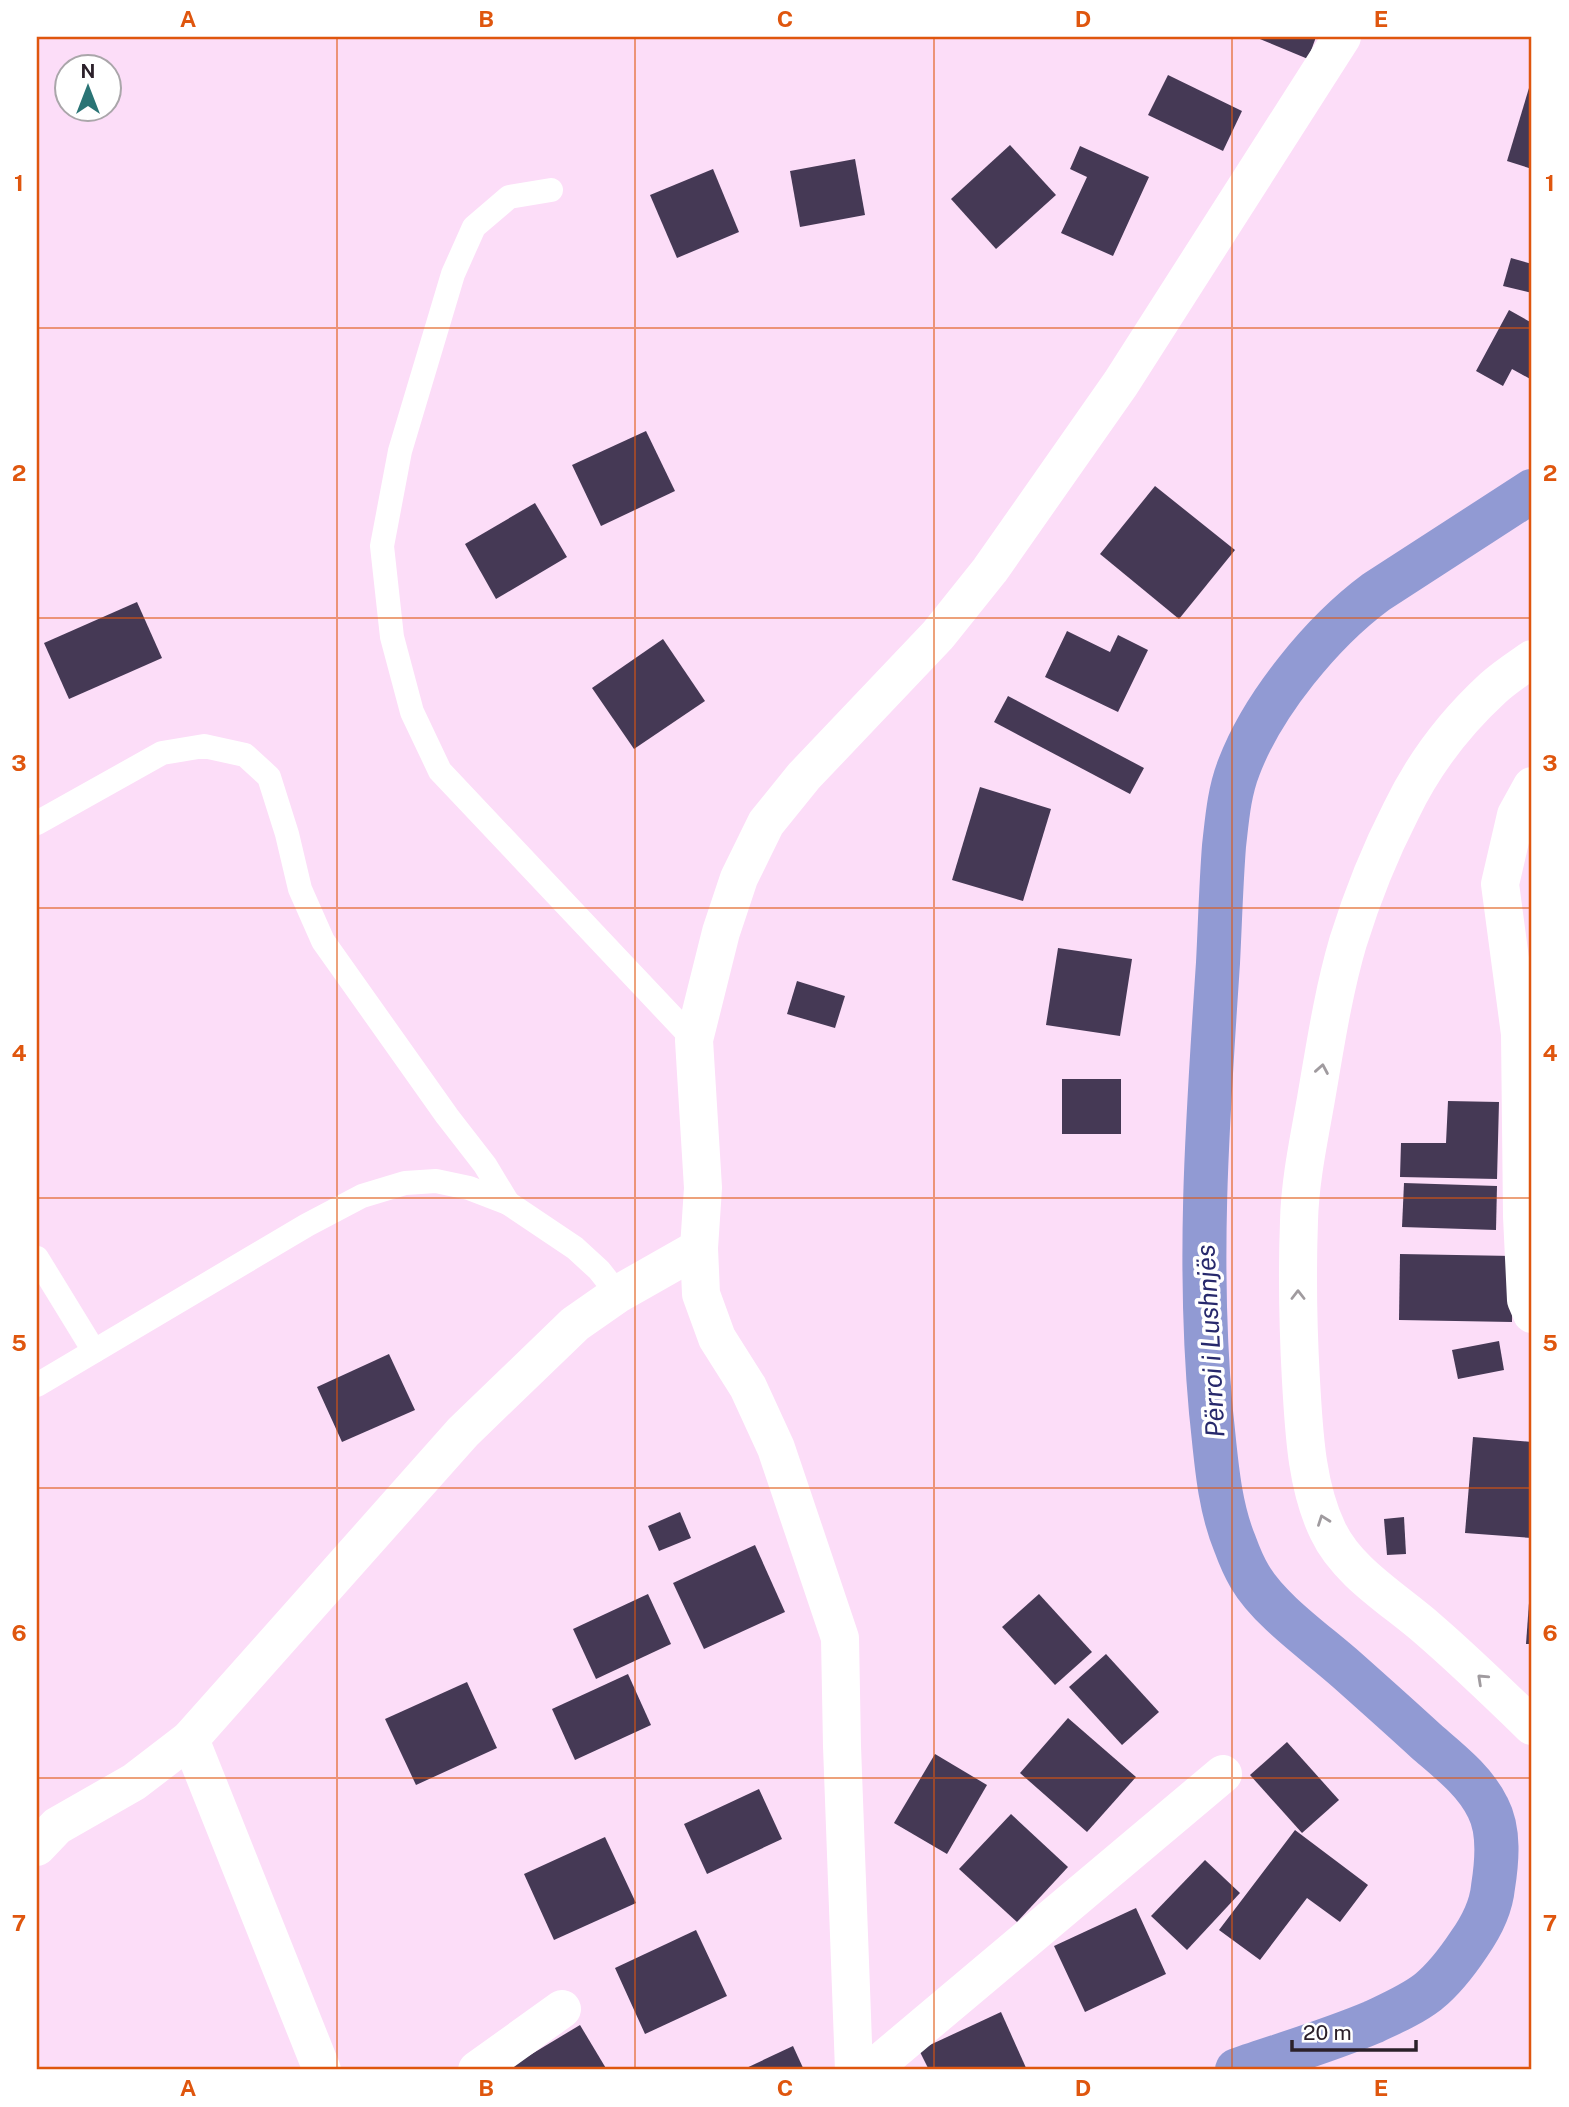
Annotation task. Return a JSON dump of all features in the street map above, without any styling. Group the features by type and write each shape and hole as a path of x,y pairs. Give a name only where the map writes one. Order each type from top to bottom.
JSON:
{"street":[{"path":"854,2070 840,1638 776,1448 748,1387 717,1338 701,1294 699,1248 703,1188 694,1040 721,932 739,878 766,823 804,776 938,635 990,570 1121,383 1342,37"},
{"path":"1532,659 1495,686 1469,712 1420,776 1401,809 1362,902 1348,944 1333,1009 1304,1169 1299,1221 1298,1301 1302,1406 1308,1460 1322,1520 1335,1545 1353,1567 1430,1630 1532,1726"},
{"path":"1532,786 1516,815 1500,884 1520,1034 1525,1300 1532,1314"},
{"path":"37,1847 57,1826 134,1782 190,1739 463,1432 575,1324 618,1294 699,1248"},
{"path":"190,1739 322,2070"},
{"path":"871,2070 1223,1774"},
{"path":"477,2070 562,2010"}],"lane":[{"path":"551,190 509,197 474,226 453,274 400,451 382,547 392,637 411,712 440,771 694,1040"},
{"path":"37,823 162,753 204,746 245,755 269,777 287,834 300,889 323,941 485,1165 508,1203"},
{"path":"37,1385 307,1225 362,1196 405,1183 436,1181 469,1188 508,1203 575,1248 599,1270 618,1294"},
{"path":"37,1258 94,1351"}],"building":[{"path":"1255,37 1316,37 1308,59"},
{"path":"1168,75 1242,111 1223,151 1148,115"},
{"path":"1532,78 1532,169 1507,161"},
{"path":"1010,145 1056,195 996,249 951,199"},
{"path":"1080,146 1149,177 1113,256 1061,233 1087,177 1070,169"},
{"path":"855,159 865,215 800,227 790,171"},
{"path":"713,169 739,232 677,258 650,195"},
{"path":"1511,258 1532,264 1532,293 1503,286"},
{"path":"1509,310 1532,323 1532,380 1512,369 1503,386 1476,371"},
{"path":"646,431 675,491 601,526 572,465"},
{"path":"1155,486 1235,550 1179,619 1100,554"},
{"path":"535,503 567,557 496,599 465,544"},
{"path":"137,602 162,658 69,699 44,643"},
{"path":"1067,631 1110,652 1118,635 1148,650 1118,712 1045,677"},
{"path":"663,639 705,701 634,749 592,688"},
{"path":"1008,696 1144,768 1130,794 994,722"},
{"path":"980,787 1051,809 1023,901 952,880"},
{"path":"1058,948 1132,959 1120,1036 1046,1025"},
{"path":"797,981 845,996 835,1028 787,1014"},
{"path":"1062,1079 1121,1079 1121,1134 1062,1134"},
{"path":"1448,1101 1499,1102 1497,1179 1400,1177 1401,1143 1446,1143"},
{"path":"1404,1183 1497,1186 1496,1230 1402,1227"},
{"path":"1400,1254 1513,1256 1512,1322 1399,1320"},
{"path":"1499,1341 1504,1370 1458,1379 1452,1350"},
{"path":"389,1354 415,1410 342,1442 317,1387"},
{"path":"1473,1437 1532,1442 1532,1538 1465,1533"},
{"path":"680,1512 691,1538 659,1551 648,1526"},
{"path":"1404,1517 1406,1554 1387,1555 1384,1519"},
{"path":"755,1545 785,1612 704,1649 673,1583"},
{"path":"1530,1589 1532,1644 1526,1644"},
{"path":"648,1594 671,1644 596,1679 573,1629"},
{"path":"1039,1594 1092,1652 1055,1685 1002,1627"},
{"path":"1106,1654 1159,1712 1122,1745 1069,1687"},
{"path":"628,1674 651,1725 575,1760 552,1709"},
{"path":"467,1682 497,1748 416,1785 385,1719"},
{"path":"1068,1718 1136,1777 1087,1832 1020,1773"},
{"path":"1287,1742 1339,1800 1302,1833 1250,1775"},
{"path":"935,1754 987,1785 947,1854 894,1823"},
{"path":"759,1789 782,1839 707,1874 684,1824"},
{"path":"1011,1814 1068,1867 1017,1922 959,1869"},
{"path":"1295,1830 1368,1885 1340,1922 1307,1898 1260,1960 1219,1930"},
{"path":"605,1837 636,1903 554,1940 524,1874"},
{"path":"1205,1860 1240,1893 1187,1950 1151,1916"},
{"path":"1136,1908 1166,1974 1085,2012 1054,1946"},
{"path":"696,1930 727,1996 645,2034 615,1968"},
{"path":"1001,2012 1027,2070 929,2070 919,2050"},
{"path":"580,2025 607,2070 505,2070"},
{"path":"793,2046 804,2070 742,2070"}],"waterway":[{"name":"Përroi i Lushnjës","path":"1237,2070 1373,2022 1428,1992 1455,1964 1485,1917 1492,1895 1497,1847 1492,1817 1483,1798 1469,1780 1282,1615 1250,1577 1229,1528 1218,1479 1211,1412 1204,1243 1227,816 1239,767 1250,743 1279,694 1315,648 1376,592 1532,491"}]}
